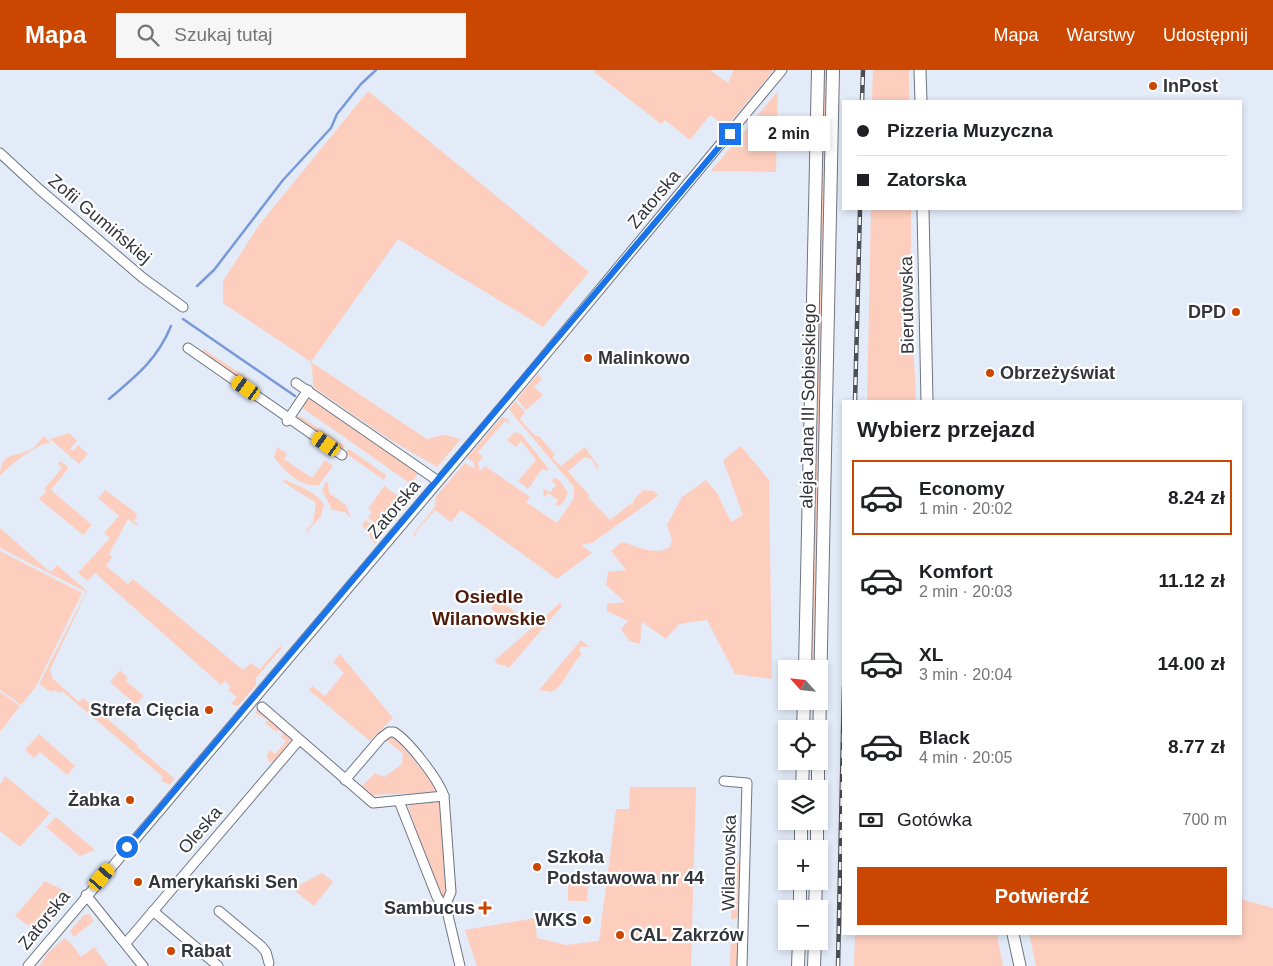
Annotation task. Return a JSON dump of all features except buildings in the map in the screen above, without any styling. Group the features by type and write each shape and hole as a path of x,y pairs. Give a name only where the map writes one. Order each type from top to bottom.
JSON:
{"main road":[{"name":"aleja Jana III Sobieskiego","path":"805,660 818,70"},
{"name":"aleja Jana III Sobieskiego","path":"819,720 833,70"},
{"path":"798,966 799,950"},
{"path":"814,966 815,950"}],"street":[{"name":"Zatorska","path":"28,966 782,70"},
{"path":"920,70 921,100"},
{"name":"Zofii Gumińskiej","path":"0,152 39,189 143,278 183,307"},
{"name":"Bierutowska","path":"923,210 927,400"},
{"path":"188,348 288,420 342,455"},
{"path":"296,383 438,481"},
{"path":"288,420 308,390"},
{"path":"262,707 372,803 444,796"},
{"path":"345,780 385,734 394,732 436,781 444,796 451,892 445,906"},
{"name":"Oleska","path":"126,943 300,740"},
{"name":"Wilanowska","path":"724,780 747,783 742,966"},
{"path":"399,801 437,897 445,906 460,966"},
{"path":"86,895 143,966"},
{"path":"153,911 218,966"},
{"path":"219,911 261,946 266,952 269,963"},
{"path":"1013,935 1020,966"}],"shaded area":[{"path":"596,70 710,70 728,83 734,70 774,70 726,127 710,115 690,140 665,120 661,124 594,72"},
{"path":"824,70 828,70 815,660 810,660"},
{"path":"873,70 909,70 909,100 872,100"},
{"path":"368,91 589,272 543,327 398,239 311,362 223,303 223,281 259,225"},
{"path":"778,91 776,172 711,171"},
{"path":"871,210 911,210 911,295 916,400 867,400"},
{"path":"203,349 249,379 249,381 246,384 201,353"},
{"path":"311,362 427,439 444,435 461,439 437,467 389,439 314,388"},
{"path":"538,374 542,379 534,387 543,395 526,410 517,399"},
{"path":"312,399 418,474 411,484 301,407 307,400"},
{"path":"515,401 525,412 520,419 535,436 539,436 555,455 552,458 561,466 585,447 599,467 597,468 591,459 585,457 568,471 589,495 588,497 610,520 629,505 629,502 632,505 635,498 643,490 654,491 658,496 592,543 581,545 592,553 557,579 461,510 451,522 435,510 415,533 417,537 413,534 435,507 436,496 465,463 475,469 473,462 467,458 502,417 508,419 509,424 505,421 478,452 483,457 478,463 480,471 485,466 530,497 526,502 557,523 574,498 574,487 510,411 509,409"},
{"path":"300,416 345,446 343,451 299,421 297,417"},
{"path":"515,432 521,434 548,468 548,471 542,469 528,489 518,481 536,460 521,441 516,447 507,440"},
{"path":"69,433 77,441 70,449 73,451 78,445 88,454 79,464 50,439"},
{"path":"44,436 51,443 32,450 0,476 3,462 6,458 33,448"},
{"path":"741,446 769,480 772,679 735,674 707,620 679,624 666,639 642,622 640,644 629,641 621,629 628,621 607,611 607,604 625,602 606,585 608,572 626,570 611,551 622,542 653,551 664,550 670,547 672,540 667,525 682,497 706,480 717,493 731,522 743,515 723,460"},
{"path":"277,447 287,454 284,459 312,478 325,460 333,466 319,485 305,484 293,477 274,457"},
{"path":"349,449 386,475 384,480 345,453"},
{"path":"60,461 68,467 51,490 92,525 83,535 39,499 47,491 44,489 62,468 58,464"},
{"path":"556,478 568,493 563,503 558,506 555,505 558,500 548,493 545,497 543,494 544,489 550,492 556,485 551,480"},
{"path":"286,480 317,496 324,505 321,516 307,532 306,530 313,523 316,503 282,481"},
{"path":"326,481 329,493 346,505 351,518 345,512 332,510 322,490"},
{"path":"384,486 408,503 386,531 368,518 372,512 368,509"},
{"path":"105,490 135,512 137,517 134,521 138,524 137,526 128,519 109,554 112,557 106,566 128,584 133,579 243,670 251,663 260,669 280,646 282,648 256,678 256,685 238,706 231,704 237,697 228,690 231,687 225,681 221,685 95,573 88,581 78,573 110,538 104,533 119,516 98,498"},
{"path":"366,520 383,534 375,544 362,525"},
{"path":"0,528 49,571 52,571 57,565 87,591 50,670 53,679 79,702 83,698 138,745 137,747 175,779 170,785 161,781 163,777 62,691 60,693 55,690 51,692 39,684 86,592 2,549 0,547"},
{"path":"0,551 82,593 35,688 21,705 0,690"},
{"path":"498,600 517,613 508,623 491,608"},
{"path":"560,603 562,606 509,668 499,665 494,661"},
{"path":"581,640 589,647 580,647 579,650 582,654 560,686 551,692 539,690"},
{"path":"340,654 393,718 370,741 309,690 312,686 325,696 344,673 333,662"},
{"path":"120,670 128,678 126,681 144,696 136,705 110,682"},
{"path":"0,692 20,706 0,732"},
{"path":"258,709 290,736 291,742 274,763 268,761 267,755 270,750 275,754 286,741 281,737 283,734 278,730 276,732 265,723 268,720 255,713"},
{"path":"39,734 75,766 67,775 40,752 34,758 25,750"},
{"path":"392,734 434,784 435,792 372,795 361,787 375,773 384,777 402,764 403,754 384,738"},
{"path":"5,776 50,813 20,847 0,831 0,785"},
{"path":"630,787 696,787 691,966 477,966 465,930 535,918 537,938 566,945 599,941 616,809 629,809"},
{"path":"436,801 441,804 447,890 443,896 440,895 408,807 413,802"},
{"path":"56,817 95,850 80,856 46,827"},
{"path":"740,861 739,914 737,918 731,920 732,863"},
{"path":"322,873 333,882 314,906 295,891 301,884"},
{"path":"45,881 71,894 41,935 15,916"},
{"path":"568,883 588,883 587,901 568,901"},
{"path":"1242,899 1273,908 1273,966 1036,966 1029,935 1242,935"},
{"path":"89,914 94,921 74,937 70,931 84,915"},
{"path":"731,933 735,936 738,943 738,966 730,966"},
{"path":"855,935 997,935 1003,966 854,966"},
{"path":"64,938 70,942 81,957 94,947 108,966 39,966 46,955"}],"waterway":[{"path":"197,286 214,270 283,180 331,128 337,114 361,84 376,70"},
{"path":"183,319 295,396"},
{"path":"109,399 145,367 159,349 171,326"}],"railway":[{"path":"862,100 863,70"},
{"path":"855,400 860,210"},
{"path":"838,966 842,780"}],"place":[{"name":"InPost","path":"1153,86"},
{"name":"DPD","path":"1236,312"},
{"name":"Malinkowo","path":"588,358"},
{"name":"Obrzeżyświat","path":"990,373"},
{"name":"Strefa Cięcia","path":"209,710"},
{"name":"Żabka","path":"130,800"},
{"name":"Szkoła Podstawowa nr 44","path":"537,867"},
{"name":"Amerykański Sen","path":"138,882"},
{"name":"Sambucus","path":"485,908"},
{"name":"WKS","path":"587,920"},
{"name":"CAL Zakrzów","path":"620,935"},
{"name":"Rabat","path":"171,951"}],"district":[{"name":"Osiedle Wilanowskie","path":"489,607"}],"route":[{"path":"127,847 730,134"}]}
